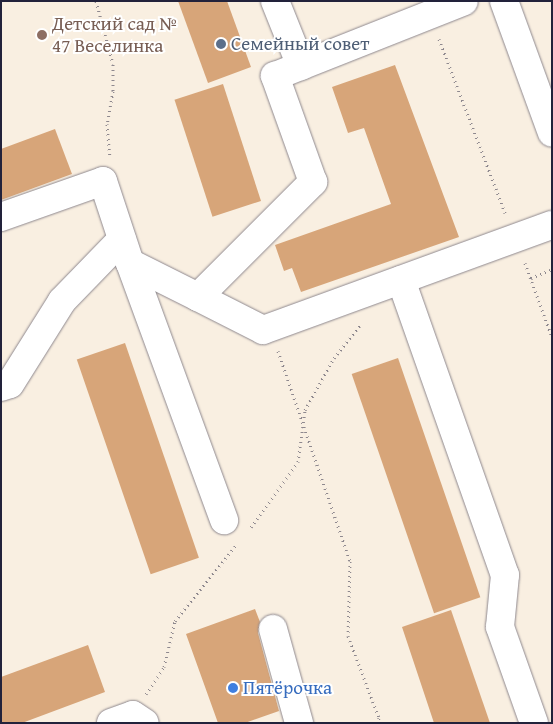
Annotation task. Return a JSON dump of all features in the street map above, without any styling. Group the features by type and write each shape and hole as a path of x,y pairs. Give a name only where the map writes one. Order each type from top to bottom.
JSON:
{"main road":[{"path":"275,1 301,66"},
{"path":"198,298 312,182 275,76 464,1"},
{"path":"504,1 552,133"},
{"path":"1,217 103,181 126,251 238,530"},
{"path":"126,251 198,298 263,330 552,225"},
{"path":"1,387 10,384 62,301 126,251"},
{"path":"401,280 505,574 500,627 534,723"},
{"path":"274,628 299,723"}],"path":[{"path":"96,1 113,64 113,91 107,124 110,164"},
{"path":"430,15 552,337"},
{"path":"531,278 552,269"},
{"path":"130,720 164,666 175,621 238,530 298,462 305,410 334,358 364,321"},
{"path":"282,342 278,350 350,561 348,636 379,718 377,723"}],"building":[{"path":"178,1 227,1 251,67 208,83"},
{"path":"395,65 459,237 301,292 292,268 284,271 275,245 391,204 364,128 348,133 332,87"},
{"path":"223,84 261,201 213,217 174,100"},
{"path":"55,129 72,174 1,200 1,149"},
{"path":"125,343 199,558 151,574 77,360"},
{"path":"398,358 480,597 434,613 352,374"},
{"path":"255,609 260,622 258,633 279,711 245,723 218,723 186,634"},
{"path":"451,610 490,723 434,723 402,627"},
{"path":"88,645 105,692 22,723 1,723 1,677"}],"place":[{"name":"Детский сад № 47 Веселинка","path":"42,35"},
{"name":"Семейный совет","path":"221,44"},
{"name":"Пятёрочка","path":"233,688"}]}
